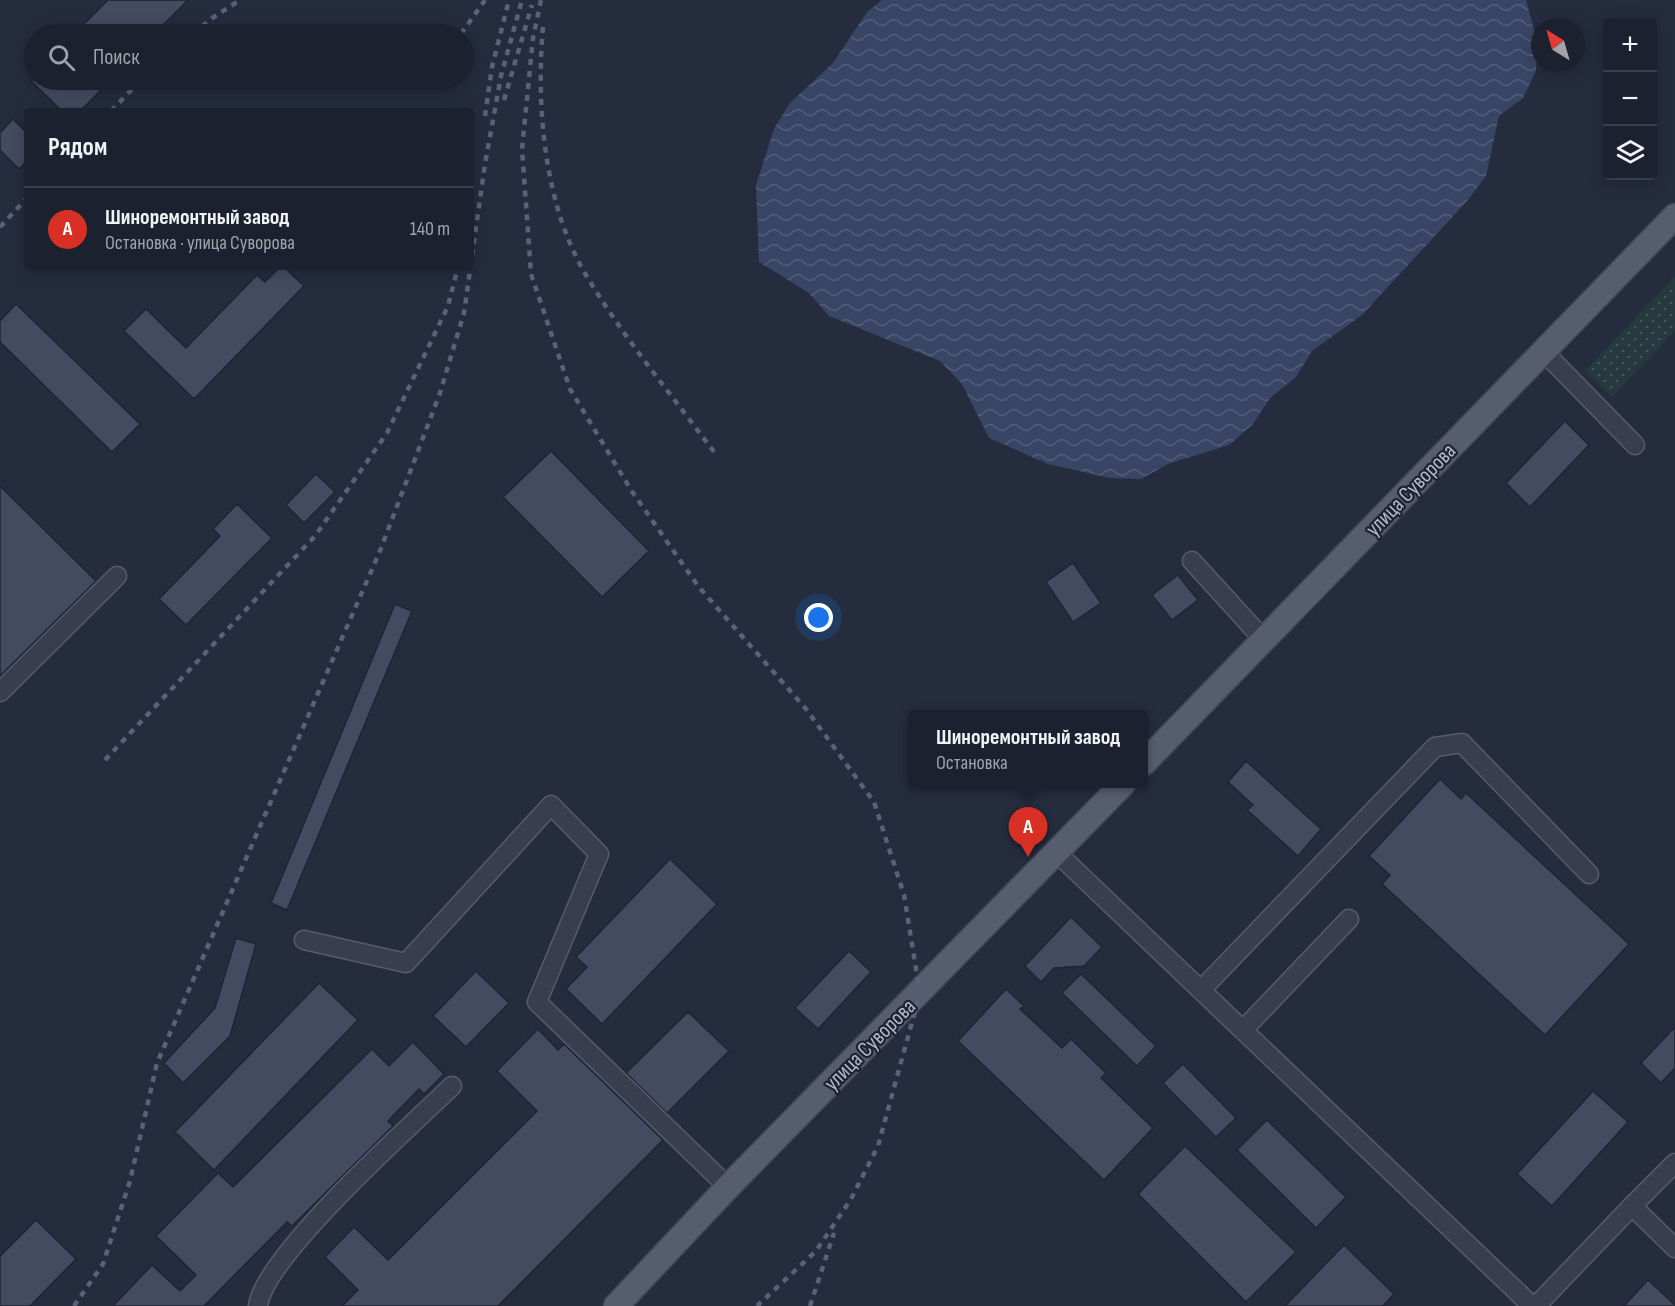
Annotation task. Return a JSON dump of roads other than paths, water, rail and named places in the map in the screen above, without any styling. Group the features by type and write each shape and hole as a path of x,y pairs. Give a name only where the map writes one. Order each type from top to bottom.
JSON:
{"main road":[{"name":"улица Суворова","path":"1148,758 1675,216"},
{"name":"улица Суворова","path":"616,1306 728,1187 1118,788"}],"lane":[{"path":"1544,352 1635,445"},
{"path":"1192,561 1263,639"},
{"path":"0,692 117,576"},
{"path":"1201,990 1435,747 1462,743 1589,874"},
{"path":"304,940 406,963 551,805 598,854 537,1002 728,1187"},
{"path":"1056,852 1534,1306 1675,1164"},
{"path":"1243,1030 1349,919"},
{"path":"258,1306 278,1265 309,1227 452,1086"},
{"path":"1632,1206 1675,1248"}],"water":[{"path":"882,0 1526,0 1531,19 1531,72 1536,72 1523,98 1499,116 1486,176 1467,201 1362,315 1312,351 1296,377 1270,398 1253,424 1229,445 1168,464 1141,479 1110,478 1048,464 989,438 962,384 940,361 829,316 809,293 759,262 756,185 774,129 789,104 833,63 867,12"}],"railway":[{"path":"205,24 240,0"},
{"path":"468,24 485,0"},
{"path":"485,116 492,67 509,0"},
{"path":"474,242 501,76 522,0"},
{"path":"541,0 533,38 522,149 531,274 570,389 631,490 698,586 806,709 874,802 904,895 920,993 878,1146 851,1199 816,1251 757,1306"},
{"path":"504,100 532,5"},
{"path":"543,27 541,89 546,154 552,187 572,247 600,298 714,452"},
{"path":"114,108 131,90"},
{"path":"0,227 24,201"},
{"path":"105,760 315,536 387,433 448,306 457,270"},
{"path":"74,1306 103,1264 130,1181 157,1063 380,551 440,393 464,313 470,270"},
{"path":"810,1306 834,1233"}],"place":[{"name":"Шиноремонтный завод","path":"1028,857"}]}
